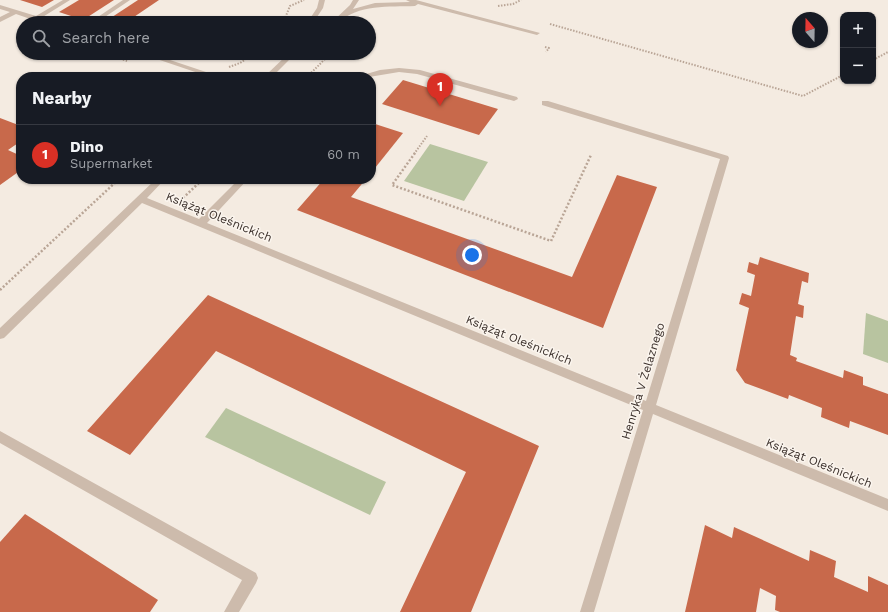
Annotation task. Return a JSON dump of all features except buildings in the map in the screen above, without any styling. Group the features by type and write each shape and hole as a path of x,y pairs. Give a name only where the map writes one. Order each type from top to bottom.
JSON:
{"street":[{"path":"41,16 67,0"},
{"path":"103,16 127,0"},
{"path":"320,8 322,0"},
{"path":"315,16 328,0"},
{"path":"344,14 353,6 356,0"},
{"path":"409,0 537,34"},
{"path":"344,14 363,7 386,4 426,4"},
{"path":"0,7 27,16"},
{"path":"0,20 15,12"},
{"path":"164,60 201,72"},
{"path":"273,72 285,60"},
{"path":"376,73 399,70 417,72 514,99"},
{"name":"Henryka V Żelaznego","path":"545,103 725,158 587,612"},
{"path":"0,335 156,184"},
{"path":"200,224 239,184"},
{"name":"Książąt Oleśnickich","path":"140,199 888,505"},
{"path":"0,437 251,578 231,612"}],"path":[{"path":"286,16 290,6 304,0"},
{"path":"492,8 500,10"},
{"path":"545,23 803,96 840,77"},
{"path":"542,46 549,48 546,52"},
{"path":"876,58 888,52"},
{"path":"312,72 324,60"},
{"path":"427,136 392,185 551,241 591,155"},
{"path":"0,290 114,184"},
{"path":"170,211 198,184"}],"green space":[{"path":"430,144 488,162 464,201 404,181"},
{"path":"866,313 888,321 888,363 863,354"},
{"path":"226,408 386,482 370,515 205,437"}],"place":[{"name":"Dino","path":"440,106"}]}
